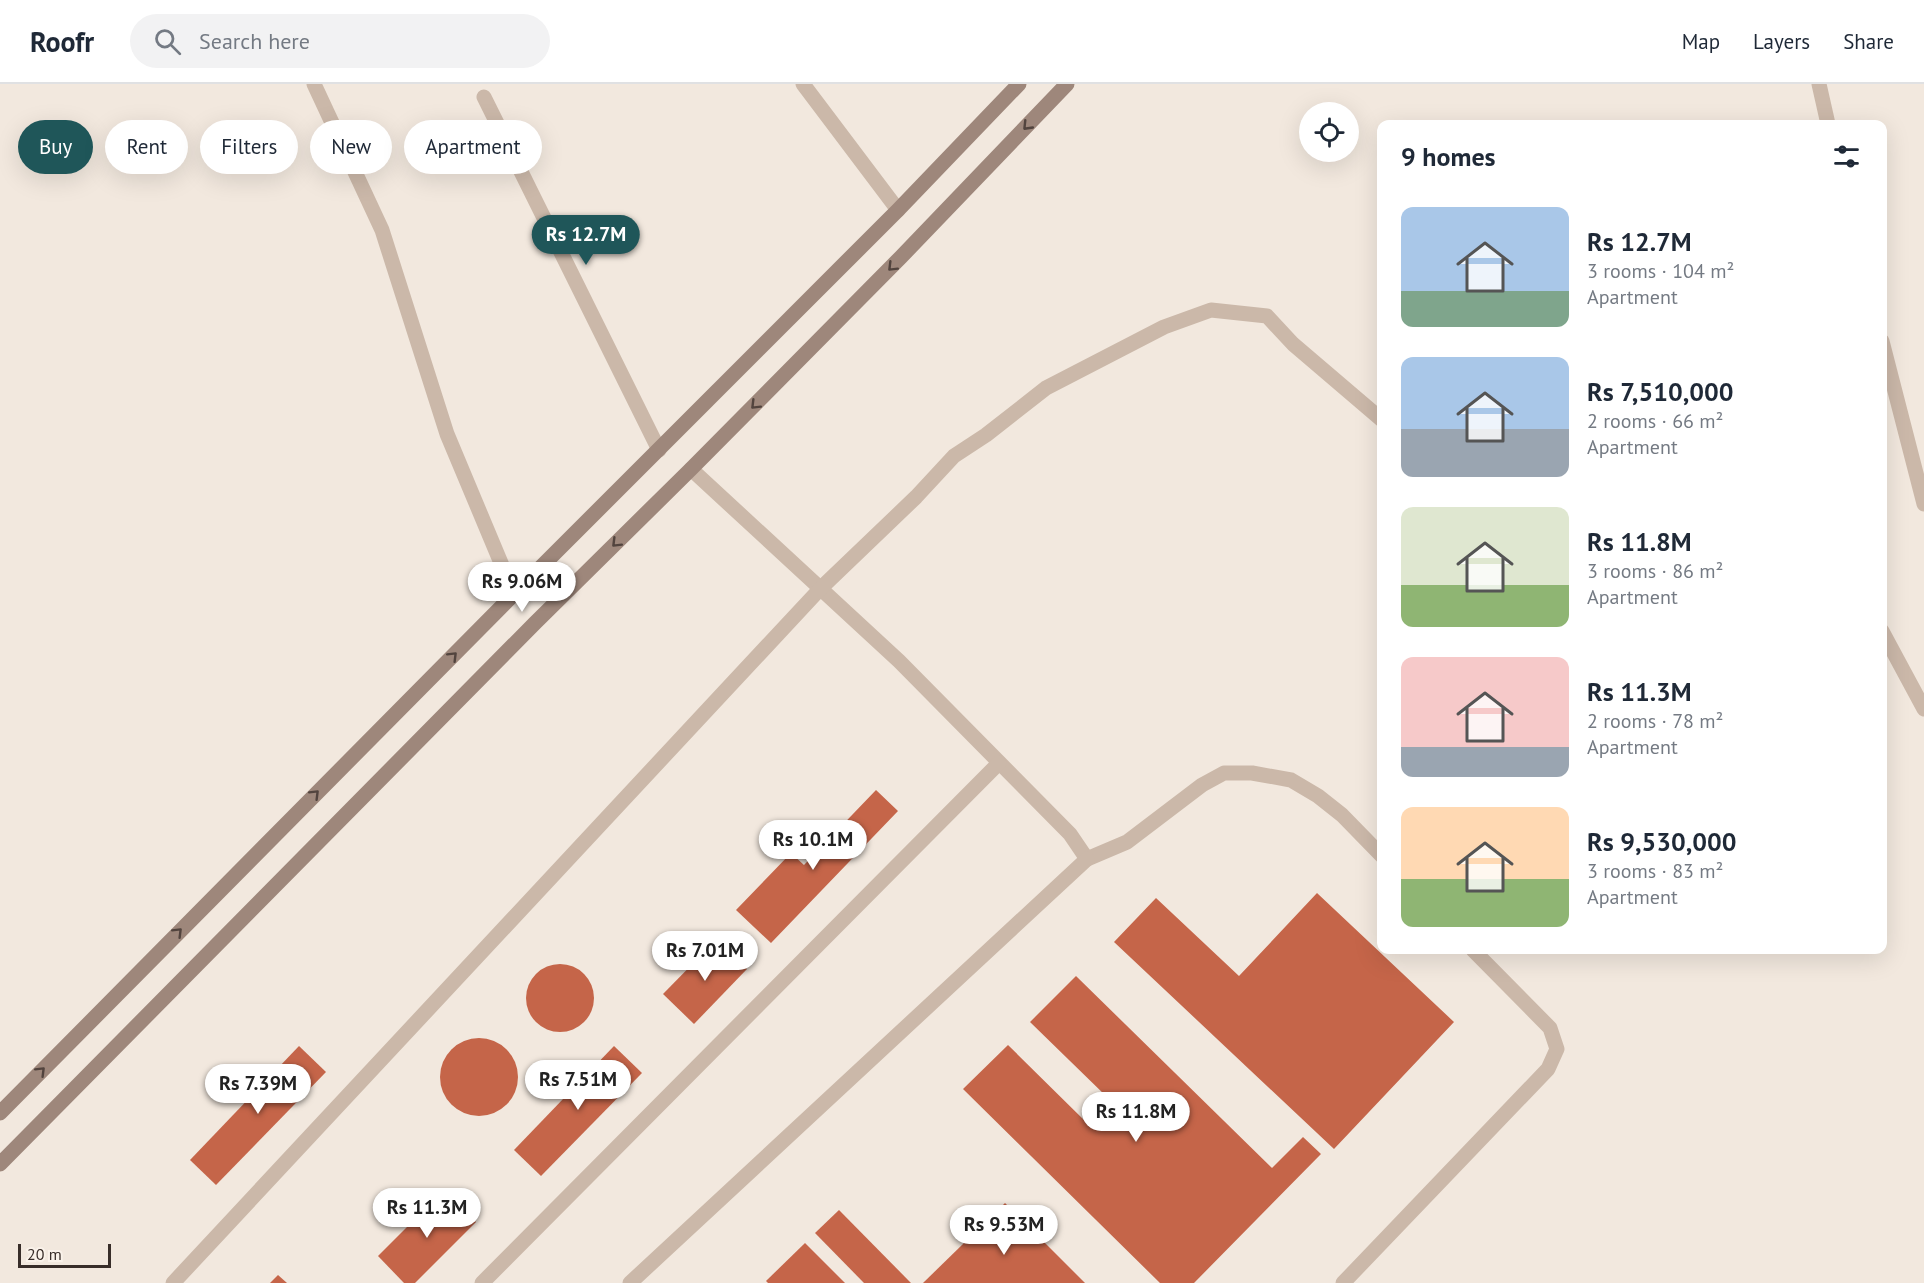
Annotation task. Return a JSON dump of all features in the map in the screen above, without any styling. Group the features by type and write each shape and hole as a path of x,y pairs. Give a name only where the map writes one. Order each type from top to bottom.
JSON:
{"main road":[{"path":"0,1113 898,210 1019,84"},
{"path":"0,1164 902,257 1067,84"}],"street":[{"path":"314,84 382,230 447,434 514,594"},
{"path":"803,84 898,210"},
{"path":"1819,84 1827,120"},
{"path":"484,97 659,450"},
{"path":"173,1283 820,589 916,497 954,456 986,435 1046,388 1164,327 1211,310 1267,316 1293,344 1377,416"},
{"path":"1887,360 1924,504"},
{"path":"691,469 899,662 1070,834 1087,859"},
{"path":"1887,640 1924,709"},
{"path":"482,1283 999,763"},
{"path":"630,1283 1087,859 1126,842 1202,785 1224,773 1251,772 1291,780 1318,796 1377,851"},
{"path":"1343,1283 1548,1070 1557,1049 1550,1028 1477,954"}],"building":[{"path":"876,790 898,811 771,943 736,910 791,853 804,865"},
{"path":"1317,893 1377,949 1377,954 1382,954 1454,1022 1334,1149 1114,942 1156,898 1239,976"},
{"path":"716,940 747,969 694,1024 663,994"},
{"path":"560,964 573,967 584,974 591,985 594,998 591,1011 584,1022 573,1029 560,1032 547,1029 536,1022 529,1011 526,998 529,985 536,974 547,967"},
{"path":"1076,976 1272,1168 1303,1137 1321,1154 1194,1283 1160,1283 963,1089 1008,1045 1085,1121 1108,1098 1030,1022"},
{"path":"479,1038 494,1041 507,1049 515,1062 518,1077 515,1092 507,1105 494,1113 479,1116 464,1113 451,1105 443,1092 440,1077 443,1062 451,1049 464,1041"},
{"path":"299,1046 326,1072 216,1185 190,1160"},
{"path":"614,1046 642,1073 541,1176 514,1150"},
{"path":"444,1190 476,1222 415,1283 404,1283 378,1256"},
{"path":"1005,1203 1085,1283 923,1283"},
{"path":"839,1210 911,1283 864,1283 815,1233"},
{"path":"805,1243 845,1283 768,1283 766,1281"},
{"path":"278,1275 287,1283 270,1283"}]}
